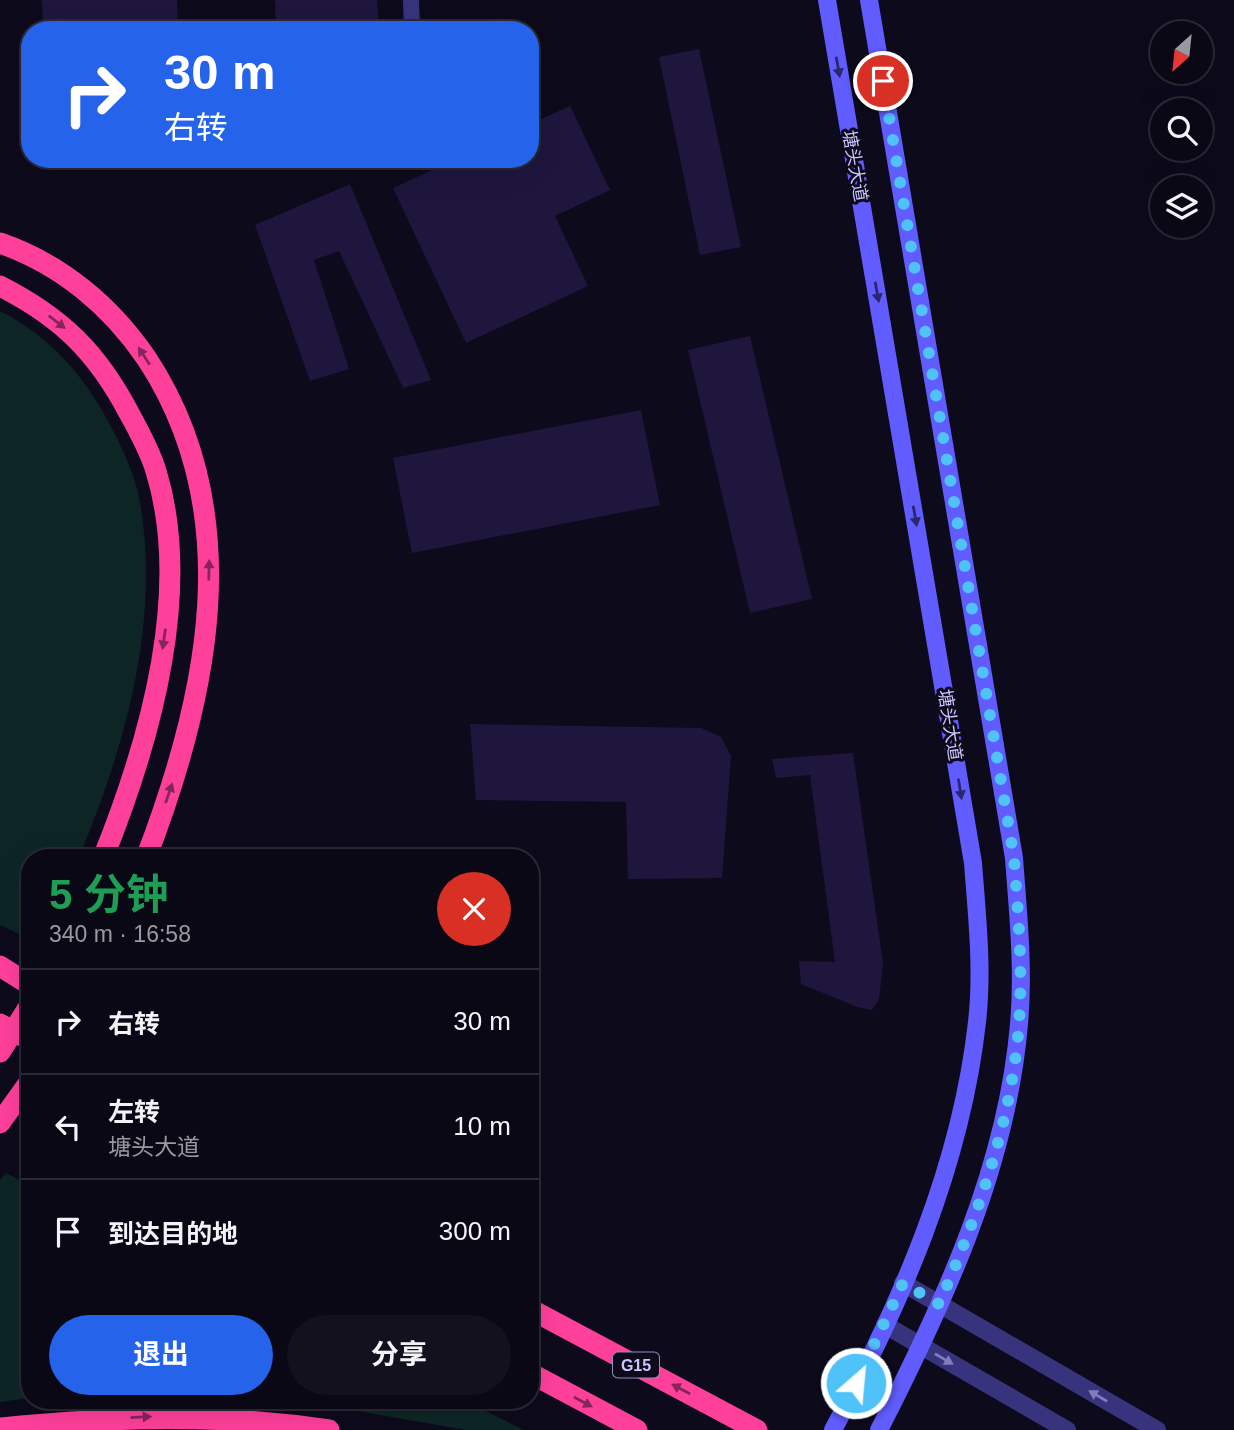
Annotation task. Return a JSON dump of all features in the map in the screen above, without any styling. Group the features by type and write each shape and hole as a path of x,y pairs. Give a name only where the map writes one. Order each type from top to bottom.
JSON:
{"highway":[{"path":"0,243 58,270 94,297 133,338 159,378 184,429 201,484 209,544 208,609 200,673 172,787 149,849"},
{"path":"0,286 32,302 75,336 114,383 156,470 165,512 169,566 168,604 160,672 145,740 130,790 107,849"},
{"path":"0,966 21,979"},
{"path":"0,1052 21,1019"},
{"path":"0,1024 21,1035"},
{"path":"0,1091 21,1102"},
{"path":"0,1123 21,1094"},
{"name":"G15","path":"539,1314 749,1426"},
{"path":"539,1378 636,1430"},
{"path":"0,1428 153,1417 225,1419 329,1430"}],"main road":[{"name":"塘头大道","path":"827,0 968,837 979,942 978,1020 965,1101 944,1179 885,1325 832,1430"},
{"path":"869,0 1014,858 1020,940 1019,1023 1006,1110 983,1192 921,1346 879,1430"}],"street":[{"path":"903,1283 1157,1430"},
{"path":"885,1325 1067,1430"}],"lane":[{"path":"411,0 412,21"}],"green space":[{"path":"0,311 34,332 64,358 99,405 119,442 140,501 146,584 138,665 130,704 108,782 82,849 21,849 21,935 0,925"},
{"path":"6,1173 21,1180 21,1399 0,1402 0,1180"},
{"path":"347,1409 481,1409 524,1430 466,1430"}],"building":[{"path":"42,0 177,0 178,21 43,21"},
{"path":"275,0 377,0 378,21 276,21"},
{"path":"699,49 741,247 700,255 659,57"},
{"path":"570,106 610,190 555,216 588,286 466,343 393,188 436,168 539,168 539,120"},
{"path":"350,184 431,380 403,388 339,251 314,260 349,369 310,381 255,225"},
{"path":"750,336 812,599 750,613 688,350"},
{"path":"641,410 660,505 412,553 393,458"},
{"path":"470,724 701,728 721,737 731,756 722,878 628,879 626,802 476,800"},
{"path":"853,753 883,963 879,999 872,1010 857,1007 801,984 799,961 835,962 810,775 776,778 772,759"}],"route":[{"path":"856,1383 903,1283 939,1304 983,1192 1006,1110 1019,1023 1020,940 1014,858 883,81"}]}
